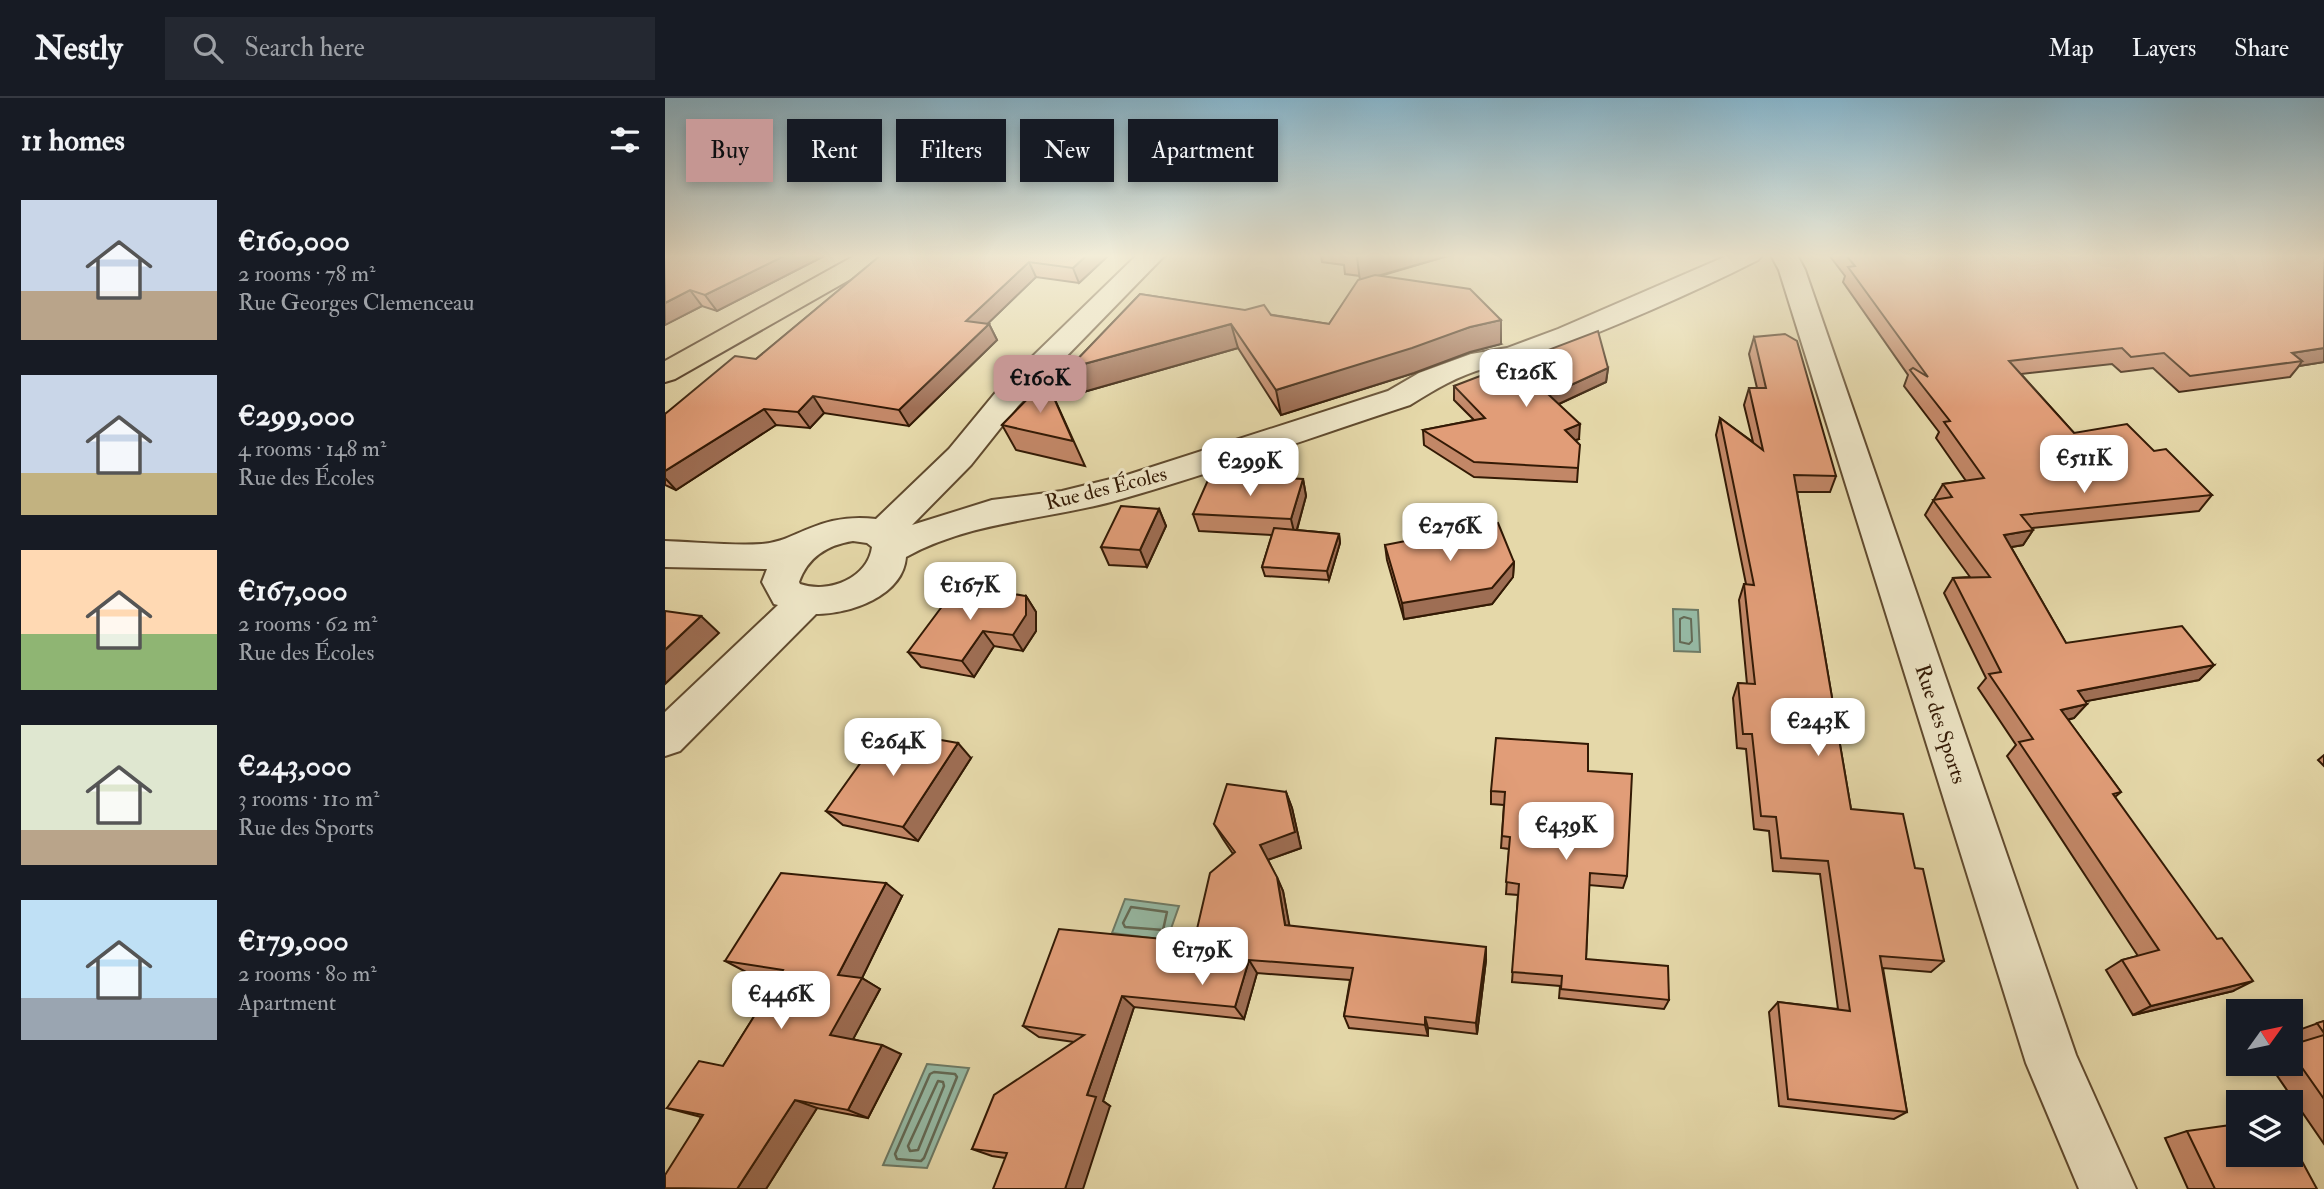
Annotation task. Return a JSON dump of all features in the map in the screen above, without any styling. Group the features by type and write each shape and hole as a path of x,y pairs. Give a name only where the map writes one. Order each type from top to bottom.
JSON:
{"main road":[{"path":"665,373 784,306"}],"street":[{"path":"665,577 748,580 794,595 832,600 860,590 882,573 890,560 879,537 960,457 1007,399 1101,306"},
{"name":"Rue des Écoles","path":"665,554 763,557 803,548 832,533 912,538 992,513 1062,503 1134,484 1399,398 1430,379 1481,360 1512,356 1637,306"},
{"name":"Rue des Sports","path":"1805,306 2052,1063 2108,1189"},
{"path":"794,595 785,568 803,548"},
{"path":"665,738 794,595"}],"water":[{"path":"1673,609 1698,610 1700,652 1674,651"},
{"path":"1125,899 1179,906 1167,940 1112,933"},
{"path":"927,1064 969,1068 927,1168 883,1165"}],"building":[{"path":"820,306 982,306 966,321 989,324 899,410 813,396 798,412 764,409 665,471 665,414 735,356 756,359"},
{"path":"1129,306 1218,306 1245,310 1265,306 1271,315 1329,324 1341,306 1487,306 1501,320 1470,327 1276,390 1231,324 1069,368"},
{"path":"1876,306 2324,306 2324,348 2292,353 2302,361 2190,376 2164,353 2131,357 2122,348 2009,361 2074,433 2127,424 2154,451 2166,449 2212,495 2021,515 2033,530 2004,535 2066,643 2182,626 2214,665 2078,691 2087,704 2061,710 2121,792 2113,794 2217,939 2222,938 2253,981 2151,1006 2122,960 2159,950 2019,742 2033,739 1989,674 2001,672 1953,578 1990,577 1933,500 1952,497 1943,484 1984,478 1944,422 1950,421 1910,370 1913,368 1928,377"},
{"path":"1598,331 1608,368 1549,395 1580,424 1565,430 1580,445 1578,468 1474,462 1423,430 1485,418 1454,386"},
{"path":"1785,334 1797,341 1836,476 1794,475 1851,809 1903,814 1915,868 1923,869 1944,961 1880,956 1907,1112 1788,1099 1778,1002 1850,1011 1828,861 1781,858 1776,817 1761,816 1752,734 1743,734 1738,683 1755,684 1744,584 1754,585 1720,418 1763,450 1749,388 1766,388 1754,337"},
{"path":"1046,380 1073,441 1002,425"},
{"path":"1264,477 1303,479 1291,519 1193,514 1208,480 1262,483"},
{"path":"1121,506 1159,509 1140,550 1101,547"},
{"path":"1498,523 1514,562 1492,588 1402,603 1385,545"},
{"path":"1274,528 1339,534 1327,571 1262,567"},
{"path":"958,585 1026,596 1026,615 1013,635 983,631 962,661 908,652"},
{"path":"665,611 701,616 665,650"},
{"path":"884,730 958,743 903,827 826,811"},
{"path":"1496,738 1588,744 1588,771 1632,774 1627,876 1590,873 1586,959 1668,966 1669,1000 1561,989 1562,976 1512,972 1519,884 1506,882 1510,837 1502,836 1505,792 1491,791"},
{"path":"1227,784 1286,792 1295,832 1260,845 1277,877 1285,925 1486,947 1476,1023 1425,1017 1425,1025 1344,1016 1353,968 1249,960 1235,1007 1122,996 1087,1095 1096,1097 1065,1189 993,1189 1007,1153 972,1149 994,1095 1084,1035 1023,1026 1059,929 1194,942 1210,873 1235,852 1214,824"},
{"path":"781,873 886,883 838,975 862,978 830,1035 882,1045 848,1110 795,1100 737,1189 665,1188 665,1175 703,1115 667,1108 699,1061 723,1066 783,970 725,961"},
{"path":"2324,1021 2324,1033 2317,1023"},
{"path":"2324,1035 2324,1099 2303,1069 2303,1041"},
{"path":"2226,1126 2226,1167 2303,1167 2303,1163 2317,1189 2215,1189 2187,1131"}]}
